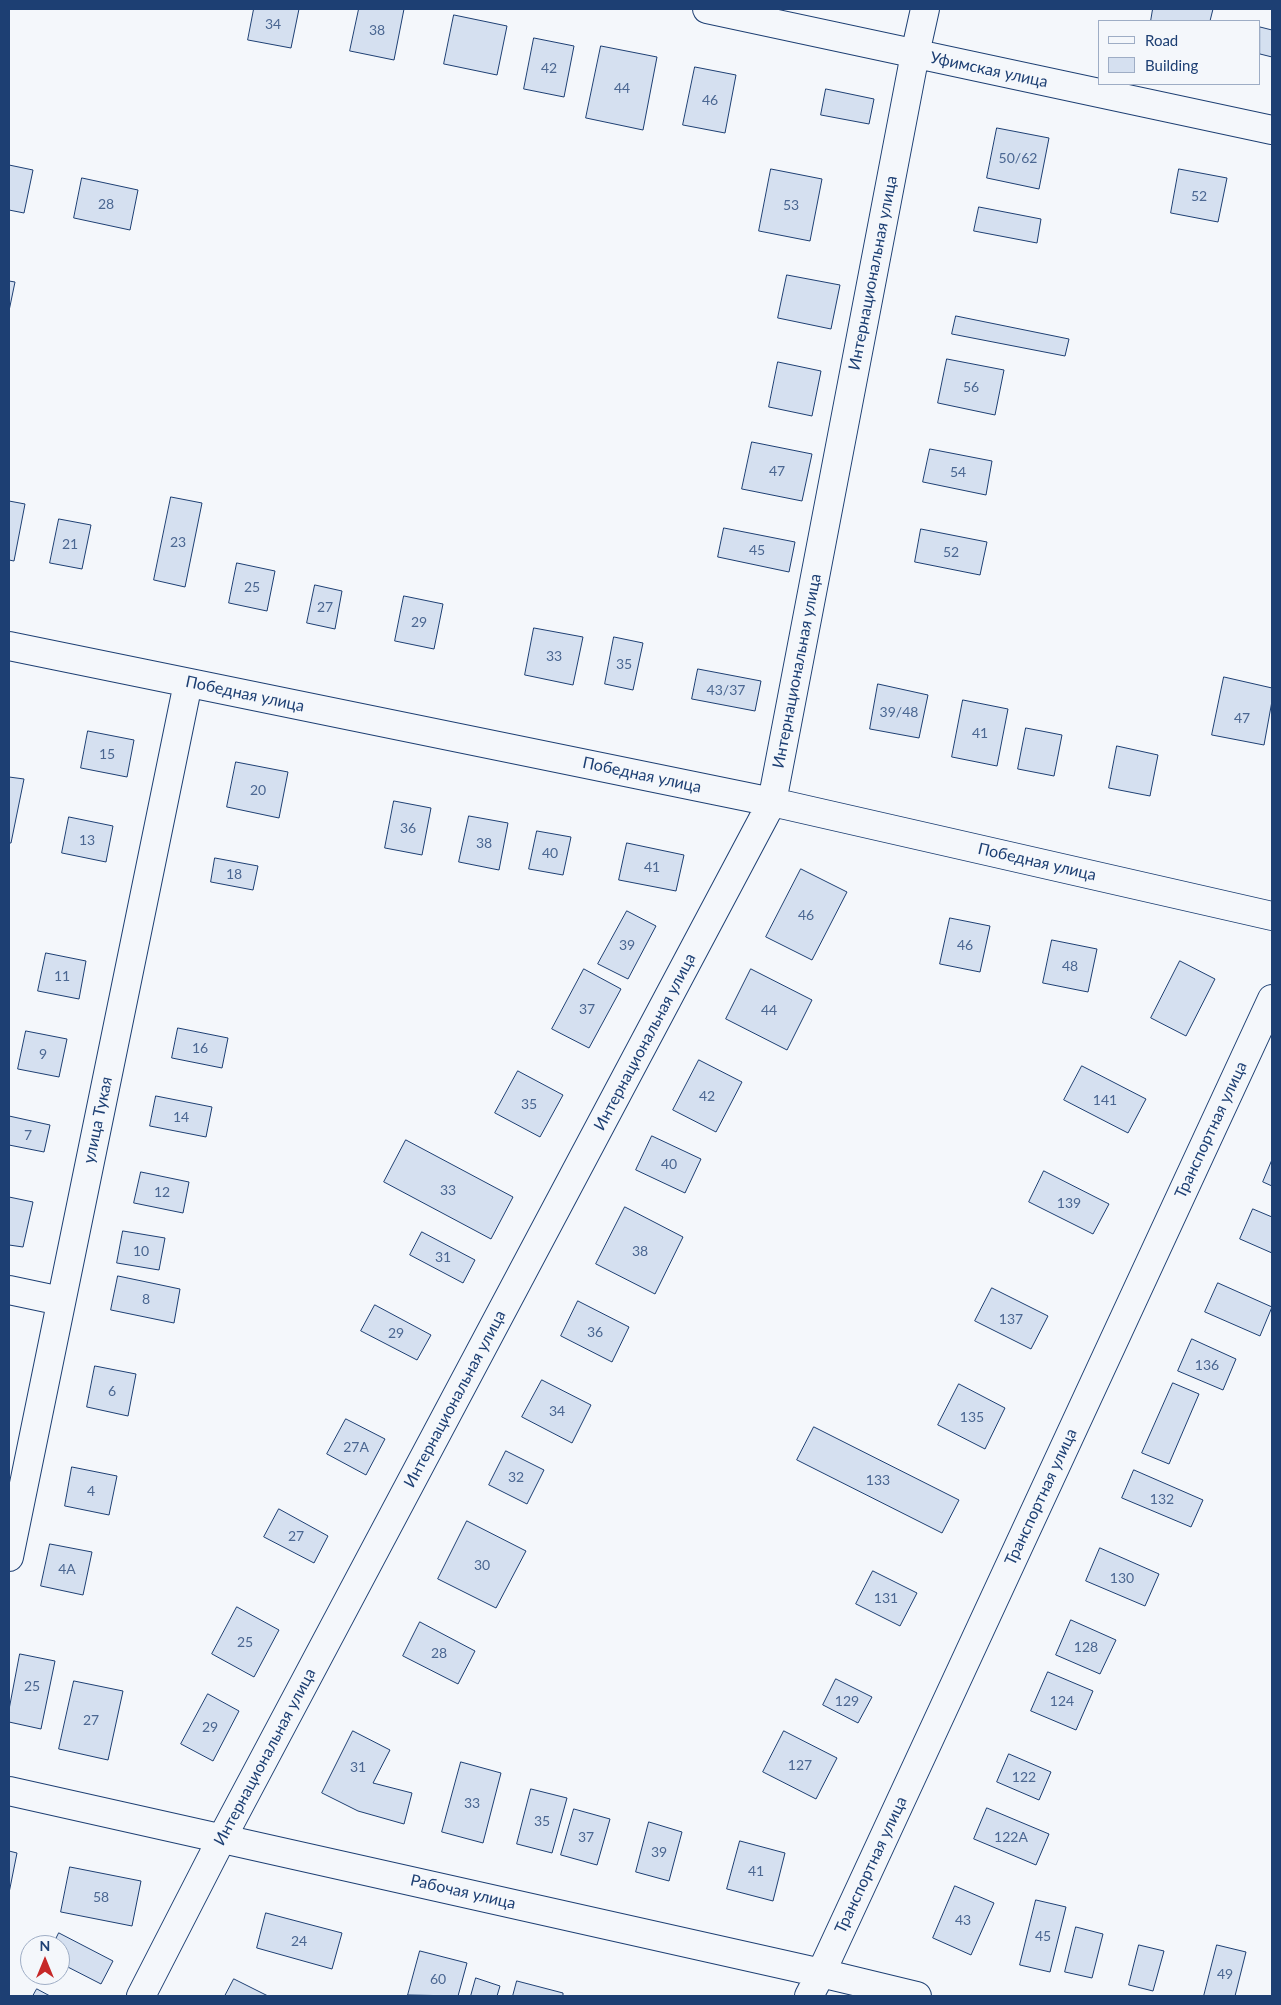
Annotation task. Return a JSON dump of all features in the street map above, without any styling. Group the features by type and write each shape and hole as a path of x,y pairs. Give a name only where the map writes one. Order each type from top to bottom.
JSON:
{"street":[{"name":"Уфимская улица","path":"707,9 1272,130"},
{"name":"Интернациональная улица","path":"141,1996 222,1838 772,802 915,54 926,9"},
{"name":"Победная улица","path":"9,646 772,802 1272,916"},
{"name":"улица Тукая","path":"9,1557 188,683"},
{"name":"Транспортная улица","path":"815,1984 1272,998"},
{"path":"9,1290 61,1302"},
{"name":"Рабочая улица","path":"9,1792 222,1838 815,1984 917,1996"}],"building":[{"path":"254,9 299,9 291,48 248,40"},
{"path":"359,9 404,9 394,60 350,51"},
{"path":"1153,9 1213,9 1210,20 1151,20"},
{"path":"454,15 507,26 497,75 444,64"},
{"path":"1261,27 1272,30 1272,57 1261,54"},
{"path":"534,38 574,46 564,97 524,89"},
{"path":"601,46 657,57 643,130 586,118"},
{"path":"695,67 736,75 725,133 683,125"},
{"path":"826,89 874,99 869,124 821,115"},
{"path":"997,128 1049,138 1039,189 987,178"},
{"path":"9,165 33,170 24,213 9,210"},
{"path":"771,169 822,179 810,241 759,231"},
{"path":"1179,169 1227,178 1218,222 1171,213"},
{"path":"82,178 138,190 130,230 74,218"},
{"path":"979,207 1041,219 1037,243 974,231"},
{"path":"787,275 840,285 831,329 778,318"},
{"path":"9,281 15,282 9,311"},
{"path":"956,316 1069,339 1065,356 952,334"},
{"path":"947,359 1004,370 995,415 938,403"},
{"path":"778,362 821,371 812,416 769,407"},
{"path":"752,442 812,454 802,501 742,489"},
{"path":"930,449 992,461 986,495 923,482"},
{"path":"171,497 202,503 185,587 154,580"},
{"path":"9,501 25,504 14,561 9,560"},
{"path":"59,519 91,525 82,569 50,563"},
{"path":"724,528 795,542 789,572 718,557"},
{"path":"921,529 987,542 980,575 915,562"},
{"path":"237,563 275,571 267,611 229,603"},
{"path":"315,585 342,591 335,629 307,623"},
{"path":"404,596 443,604 434,649 395,641"},
{"path":"534,628 583,637 573,685 525,675"},
{"path":"614,637 643,643 633,690 605,684"},
{"path":"698,669 761,681 755,711 692,699"},
{"path":"1224,677 1272,688 1272,701 1264,745 1212,735"},
{"path":"878,684 928,695 919,738 870,729"},
{"path":"963,700 1008,709 997,766 952,757"},
{"path":"1026,728 1062,735 1054,776 1018,769"},
{"path":"88,731 134,740 127,777 81,768"},
{"path":"1117,746 1158,755 1150,796 1109,788"},
{"path":"236,762 288,772 279,818 227,807"},
{"path":"9,777 24,779 11,843 9,843"},
{"path":"394,801 431,808 422,855 385,848"},
{"path":"469,816 508,823 499,870 459,862"},
{"path":"69,817 113,826 106,862 62,853"},
{"path":"537,831 571,837 563,875 529,869"},
{"path":"627,843 684,855 676,891 619,880"},
{"path":"215,858 258,866 253,890 211,882"},
{"path":"801,869 847,892 812,960 766,937"},
{"path":"627,911 656,926 628,979 598,964"},
{"path":"950,918 990,926 980,972 940,964"},
{"path":"1052,940 1097,949 1088,992 1043,983"},
{"path":"46,953 86,961 79,999 38,991"},
{"path":"1180,961 1215,979 1186,1036 1151,1018"},
{"path":"584,969 621,989 589,1048 552,1029"},
{"path":"751,969 812,1000 787,1050 726,1019"},
{"path":"178,1028 228,1038 222,1068 172,1058"},
{"path":"26,1031 67,1039 59,1077 18,1069"},
{"path":"699,1060 742,1082 716,1132 673,1110"},
{"path":"1082,1066 1146,1099 1128,1133 1064,1100"},
{"path":"518,1071 563,1095 540,1137 495,1113"},
{"path":"156,1096 212,1107 206,1137 150,1126"},
{"path":"9,1116 50,1125 44,1152 9,1145"},
{"path":"652,1136 701,1159 685,1193 636,1170"},
{"path":"406,1140 513,1197 491,1239 384,1182"},
{"path":"1272,1160 1272,1186 1263,1182"},
{"path":"1044,1171 1109,1204 1093,1234 1029,1202"},
{"path":"141,1172 189,1182 183,1213 134,1203"},
{"path":"9,1197 33,1202 23,1247 9,1245"},
{"path":"625,1207 683,1237 655,1294 596,1264"},
{"path":"1253,1209 1272,1217 1272,1253 1240,1239"},
{"path":"123,1231 165,1238 159,1270 117,1263"},
{"path":"422,1232 475,1260 463,1283 410,1255"},
{"path":"118,1276 180,1289 174,1323 111,1310"},
{"path":"1218,1283 1272,1307 1260,1336 1205,1312"},
{"path":"992,1288 1048,1316 1031,1349 975,1321"},
{"path":"578,1301 629,1327 612,1362 561,1336"},
{"path":"375,1305 431,1335 417,1360 361,1331"},
{"path":"1192,1339 1236,1359 1223,1390 1178,1371"},
{"path":"95,1366 136,1374 128,1416 87,1407"},
{"path":"542,1380 591,1405 572,1443 522,1417"},
{"path":"1173,1383 1199,1394 1169,1464 1142,1453"},
{"path":"959,1384 1005,1408 985,1449 938,1425"},
{"path":"346,1419 385,1439 366,1475 327,1454"},
{"path":"814,1427 959,1500 942,1533 797,1460"},
{"path":"506,1451 544,1470 527,1504 489,1485"},
{"path":"72,1467 117,1476 109,1515 65,1506"},
{"path":"1134,1470 1203,1500 1191,1527 1122,1498"},
{"path":"279,1509 328,1536 314,1563 264,1537"},
{"path":"467,1521 526,1551 496,1608 438,1579"},
{"path":"50,1544 92,1552 83,1595 41,1586"},
{"path":"1100,1548 1159,1574 1145,1606 1086,1581"},
{"path":"873,1571 917,1593 900,1626 856,1604"},
{"path":"237,1607 279,1630 254,1677 212,1654"},
{"path":"1071,1620 1116,1640 1100,1674 1056,1655"},
{"path":"420,1622 475,1651 458,1684 403,1656"},
{"path":"20,1654 55,1661 41,1729 9,1722 9,1710"},
{"path":"1048,1672 1093,1691 1076,1730 1031,1711"},
{"path":"836,1679 872,1697 858,1723 823,1705"},
{"path":"74,1681 123,1691 108,1760 59,1749"},
{"path":"208,1694 239,1711 213,1761 181,1744"},
{"path":"353,1731 390,1750 373,1783 412,1793 404,1824 358,1811 322,1793"},
{"path":"784,1731 837,1758 816,1799 763,1772"},
{"path":"1009,1754 1051,1772 1039,1800 997,1782"},
{"path":"461,1762 501,1773 483,1843 442,1832"},
{"path":"531,1789 567,1798 552,1853 517,1844"},
{"path":"987,1808 1049,1834 1036,1865 974,1839"},
{"path":"574,1809 610,1819 597,1865 561,1855"},
{"path":"649,1822 682,1832 669,1881 636,1872"},
{"path":"740,1841 785,1853 773,1901 727,1889"},
{"path":"9,1851 17,1853 9,1893"},
{"path":"70,1867 141,1881 132,1926 61,1912"},
{"path":"955,1886 994,1903 971,1955 933,1938"},
{"path":"1036,1900 1066,1907 1050,1972 1020,1965"},
{"path":"266,1913 342,1933 332,1969 257,1948"},
{"path":"1076,1927 1103,1934 1092,1978 1065,1972"},
{"path":"70,1939 113,1961 101,1984 70,1968"},
{"path":"1139,1945 1164,1951 1153,1991 1129,1985"},
{"path":"1217,1945 1246,1952 1235,1996 1204,1996"},
{"path":"420,1951 467,1963 458,1996 408,1995"},
{"path":"476,1978 500,1986 497,1996 471,1996"},
{"path":"234,1979 268,1996 225,1996"},
{"path":"517,1981 563,1993 563,1996 513,1996"},
{"path":"37,1989 50,1996 33,1996"}]}
